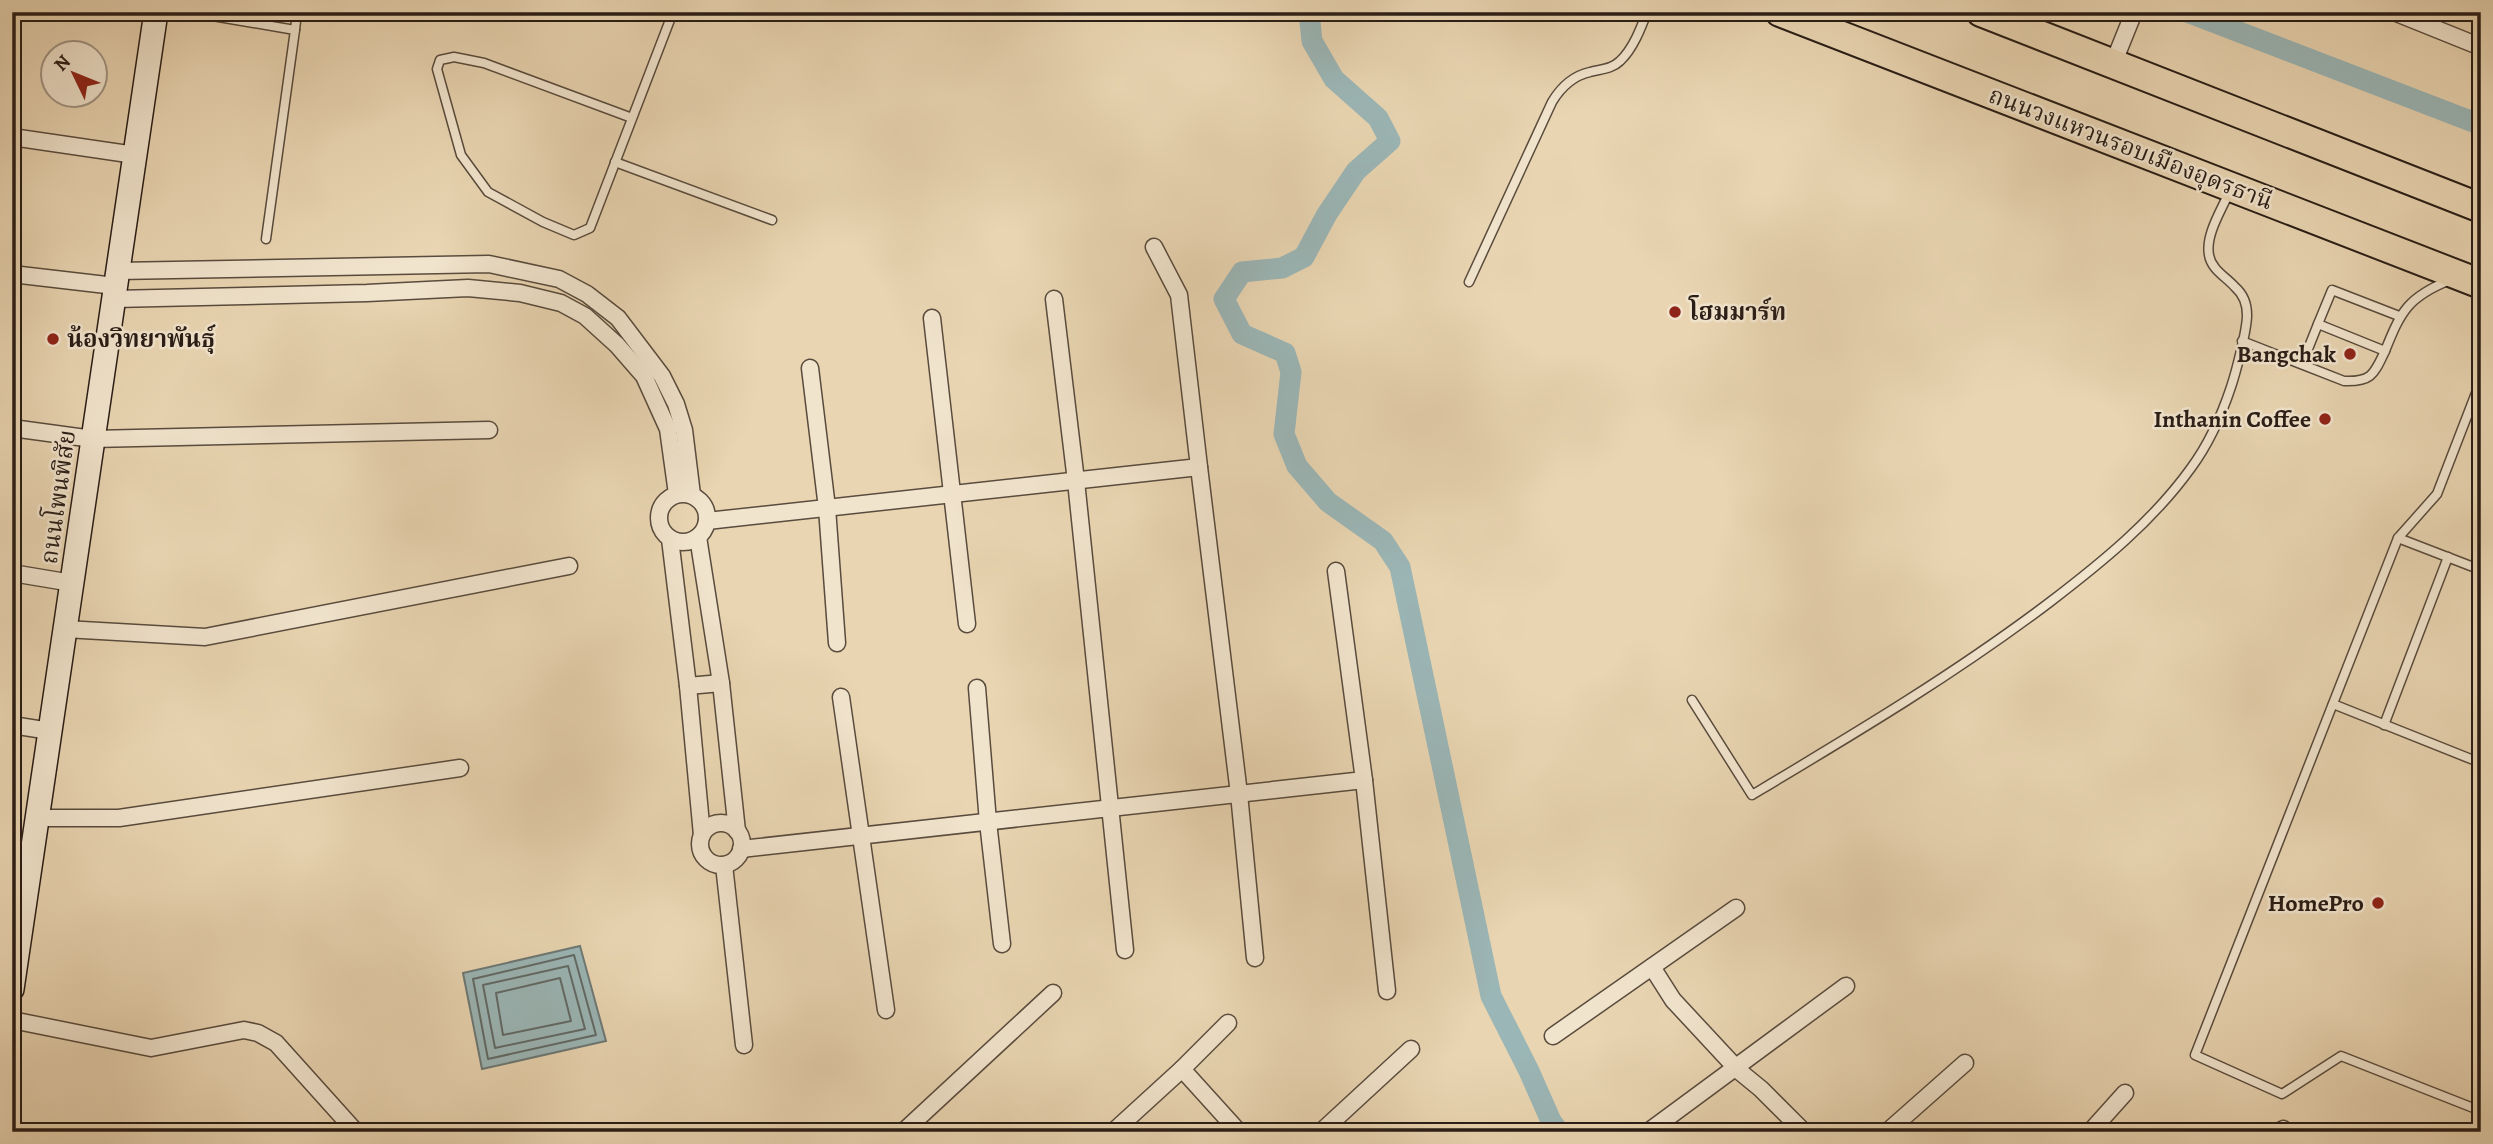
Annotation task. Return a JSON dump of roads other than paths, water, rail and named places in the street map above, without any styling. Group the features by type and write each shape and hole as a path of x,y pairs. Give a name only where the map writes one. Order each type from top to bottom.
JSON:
{"highway":[{"name":"ถนนวงแหวนรอบเมืองอุดรธานี","path":"1780,12 2470,280"},
{"path":"1981,12 2481,208"}],"street":[{"name":"ถนนโพนพิสัย","path":"12,989 156,12"},
{"path":"2394,12 2481,47"},
{"path":"2113,64 2132,16"},
{"path":"12,137 135,155"},
{"path":"1154,247 1179,295 1239,794 1255,958"},
{"path":"115,285 251,268 489,264 559,279 587,294 618,318 662,376 677,404 684,430 684,494"},
{"path":"251,268 251,296"},
{"path":"12,274 251,296 468,288 520,293 561,303 585,316 617,345 644,376 668,429 684,494"},
{"path":"1054,299 1112,808 1125,950"},
{"path":"932,318 967,624"},
{"path":"810,368 827,508 838,643"},
{"path":"12,428 93,439 489,430"},
{"path":"707,521 1199,467"},
{"path":"698,537 683,542 670,538 661,530 658,516 662,504 684,494 702,502 707,513 707,521 698,537 721,683 737,831"},
{"path":"670,538 702,835"},
{"path":"65,629 205,637 569,566"},
{"path":"1336,571 1364,780 1387,991"},
{"path":"12,573 72,583"},
{"path":"688,686 721,683"},
{"path":"977,688 1002,944"},
{"path":"841,697 886,1010"},
{"path":"12,725 50,731"},
{"path":"37,818 119,818 460,768"},
{"path":"741,849 1364,780"},
{"path":"722,823 733,827 741,837 741,849 736,859 724,865 716,865 704,857 699,843 702,835 706,829 722,823"},
{"path":"724,865 744,1045"},
{"path":"1553,1036 1736,908"},
{"path":"1652,967 1673,1000 1735,1067 1804,1132"},
{"path":"1648,1132 1846,986"},
{"path":"903,1132 1052,993"},
{"path":"12,1020 150,1048 244,1030 258,1033 276,1043 348,1126"},
{"path":"1113,1132 1228,1023"},
{"path":"1321,1132 1411,1049"},
{"path":"1887,1132 1965,1063"},
{"path":"1182,1069 1239,1132"},
{"path":"2091,1132 2125,1093"}],"lane":[{"path":"189,12 295,30"},
{"path":"266,239 297,12"},
{"path":"632,118 484,63 454,57 439,61 437,69 461,155 488,192 543,222 574,235 590,228 673,12"},
{"path":"1469,282 1552,102 1572,79 1611,67 1620,61 1628,52 1647,12"},
{"path":"615,162 772,220"},
{"path":"1692,700 1752,795 1936,684 2087,574 2147,520 2192,467 2214,428 2231,387 2247,317 2245,301 2238,289 2219,272 2209,256 2210,239 2232,187"},
{"path":"2242,341 2344,381 2361,382 2374,373 2399,316 2431,288 2470,280"},
{"path":"2302,364 2332,290 2399,316"},
{"path":"2318,324 2385,351"},
{"path":"2481,380 2437,494 2399,538 2195,1055 2282,1094 2341,1056 2481,1111"},
{"path":"2399,538 2481,570"},
{"path":"2384,724 2448,557"},
{"path":"2333,704 2481,763"}],"water":[{"path":"580,946 606,1041 482,1069 463,973"}],"waterway":[{"path":"1309,12 1312,41 1334,79 1378,118 1390,141 1356,171 1327,214 1304,257 1282,268 1242,272 1224,299 1242,334 1285,353 1291,372 1284,434 1297,466 1328,502 1383,541 1400,567 1491,996 1551,1121 1559,1132"},
{"path":"2187,12 2481,125"}],"place":[{"name":"โฮมมาร์ท","path":"1675,312"},
{"name":"น้องวิทยาพันธุ์","path":"53,339"},
{"name":"Bangchak","path":"2350,354"},
{"name":"Inthanin Coffee","path":"2325,419"},
{"name":"HomePro","path":"2378,903"}]}
